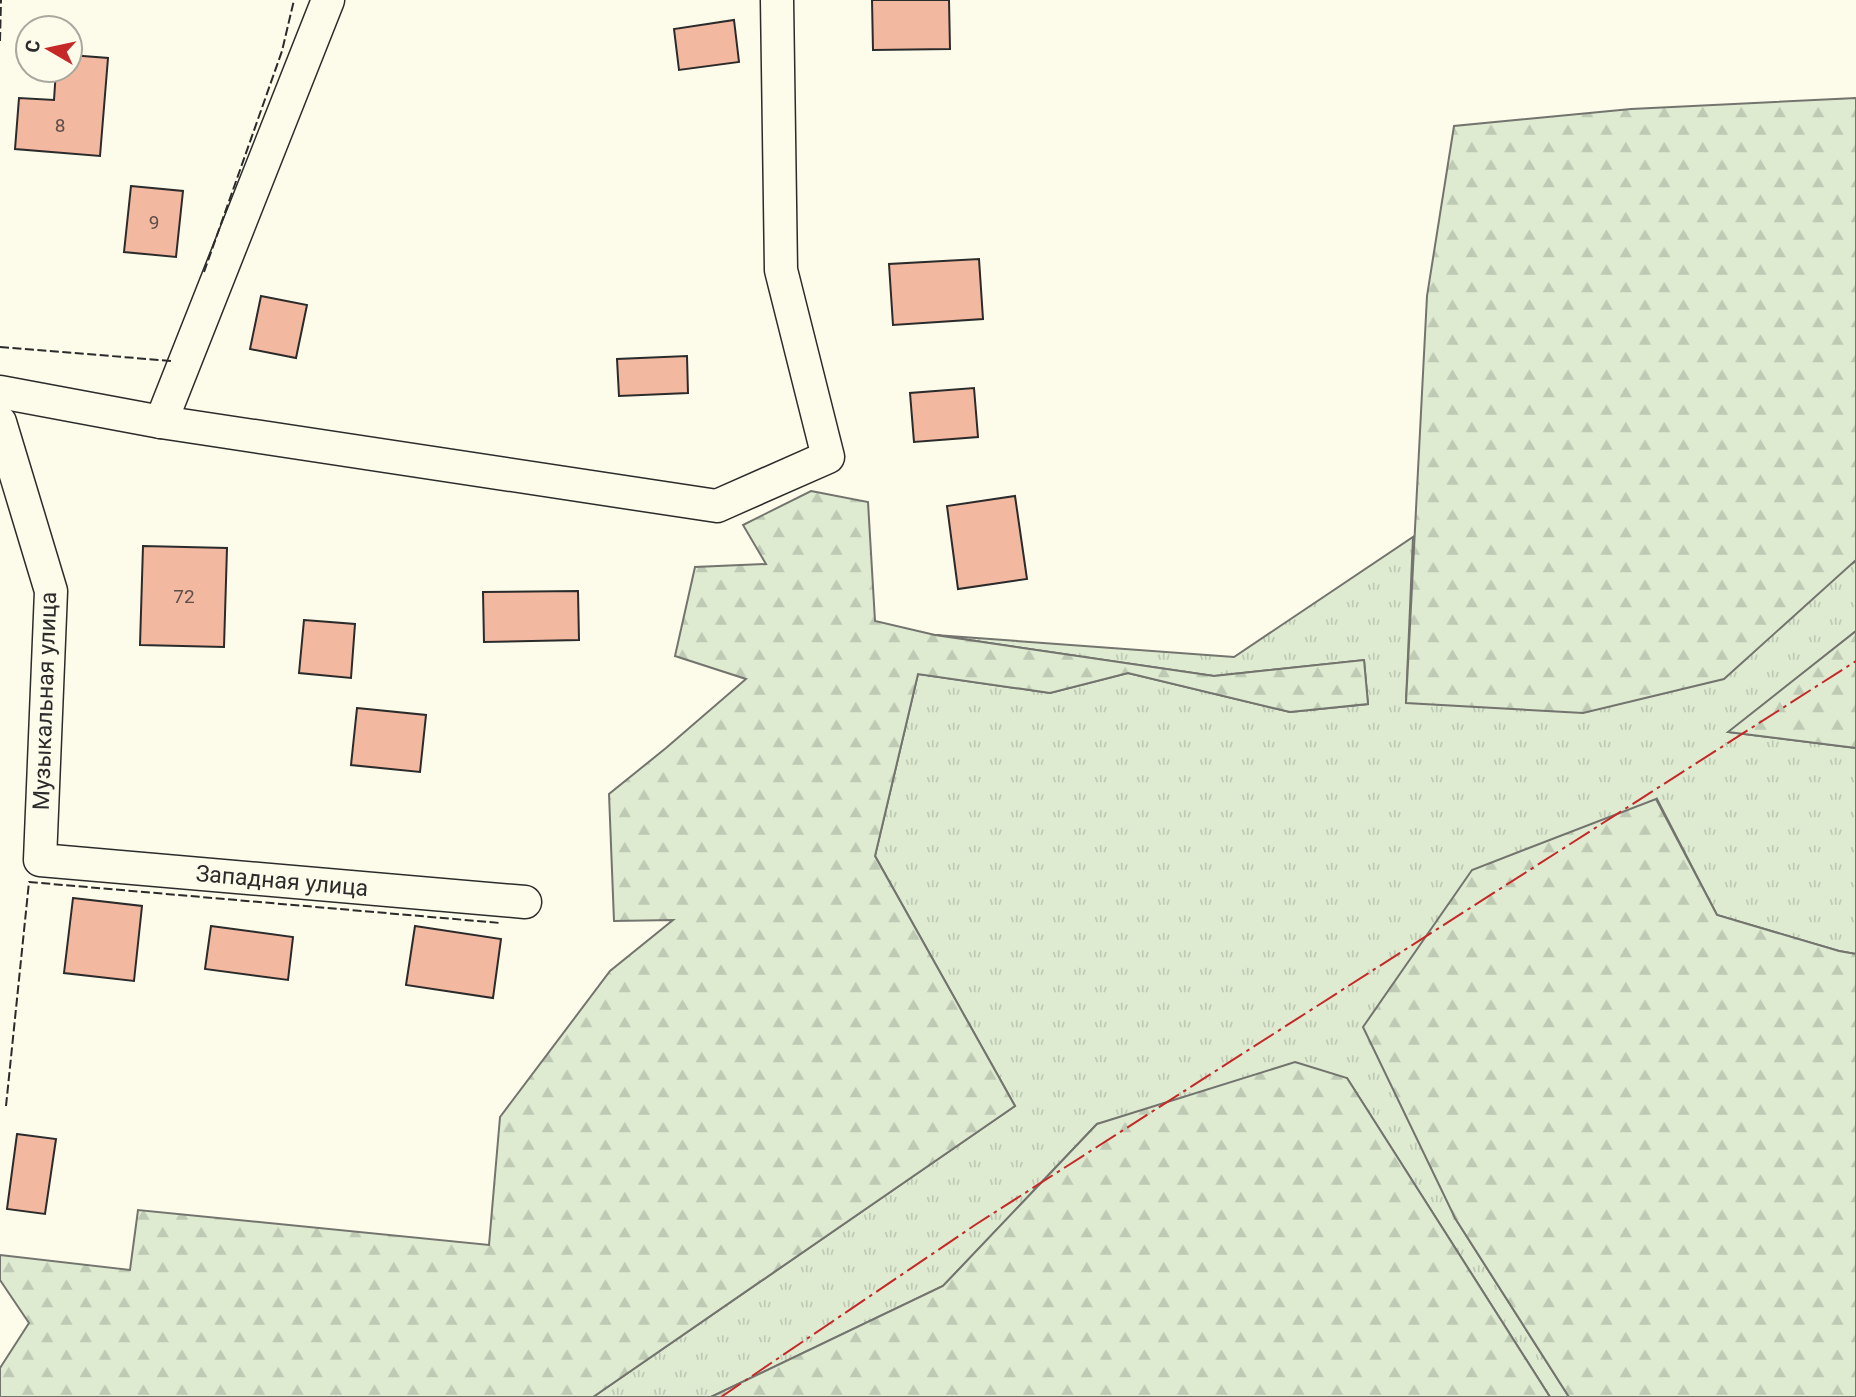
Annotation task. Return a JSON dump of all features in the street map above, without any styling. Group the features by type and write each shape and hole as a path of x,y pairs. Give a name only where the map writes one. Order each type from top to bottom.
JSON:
{"street":[{"path":"162,422 328,0"},
{"path":"0,392 162,422 717,506 828,457 781,270 778,0"},
{"name":"Музыкальная улица","path":"0,422 51,591 40,860"},
{"name":"Западная улица","path":"40,860 525,902"}],"green space":[{"path":"1856,98 1856,560 1724,679 1583,713 1406,703 1427,296 1454,126 1631,109"},
{"path":"811,491 868,502 875,621 935,635 1214,676 1364,660 1368,704 1290,712 1128,673 1050,693 918,674 875,856 1015,1106 593,1397 0,1397 0,1368 29,1323 0,1280 0,1255 130,1270 138,1210 489,1245 500,1117 610,971 673,920 614,921 609,794 746,679 675,656 695,567 766,564 743,525"},
{"path":"1413,537 1406,702 1856,561 1856,631 1729,732 1856,748 1856,954 1717,915 1657,799 1455,1218 1569,1397 1550,1397 1347,1078 1097,1124 943,1286 711,1397 593,1397 1015,1106 875,856 918,674 1050,693 1128,673 1290,712 1368,704 1364,660 1214,676 935,635 1234,657"},
{"path":"1856,631 1856,748 1728,732"},
{"path":"1656,799 1717,915 1856,954 1856,1397 1569,1397 1455,1218 1363,1027 1472,870"},
{"path":"1295,1062 1347,1078 1550,1397 711,1397 943,1286 1097,1124"}],"building":[{"path":"872,0 949,0 950,49 873,50"},
{"path":"734,20 739,62 679,70 674,29"},
{"path":"84,56 108,58 100,156 15,149 19,98 54,100 55,84 84,84"},
{"path":"131,186 183,191 176,257 124,252"},
{"path":"979,259 983,319 893,325 889,264"},
{"path":"261,296 307,305 296,358 250,349"},
{"path":"687,356 688,393 619,396 617,359"},
{"path":"974,388 978,437 914,442 910,393"},
{"path":"1015,496 1027,579 958,589 947,506"},
{"path":"143,546 227,548 224,647 140,645"},
{"path":"578,591 579,640 484,642 483,592"},
{"path":"304,620 355,624 351,678 299,673"},
{"path":"357,708 426,715 420,772 351,765"},
{"path":"73,898 142,906 134,981 64,973"},
{"path":"211,926 293,937 288,980 205,969"},
{"path":"415,926 501,939 493,998 406,985"},
{"path":"17,1134 56,1139 45,1214 7,1209"}],"fence":[{"path":"0,41 1,0"},
{"path":"204,272 282,51 294,0"},
{"path":"0,347 172,361"},
{"path":"6,1106 29,882 500,923"}],"power":[{"path":"721,1397 975,1225 1856,661"}]}
